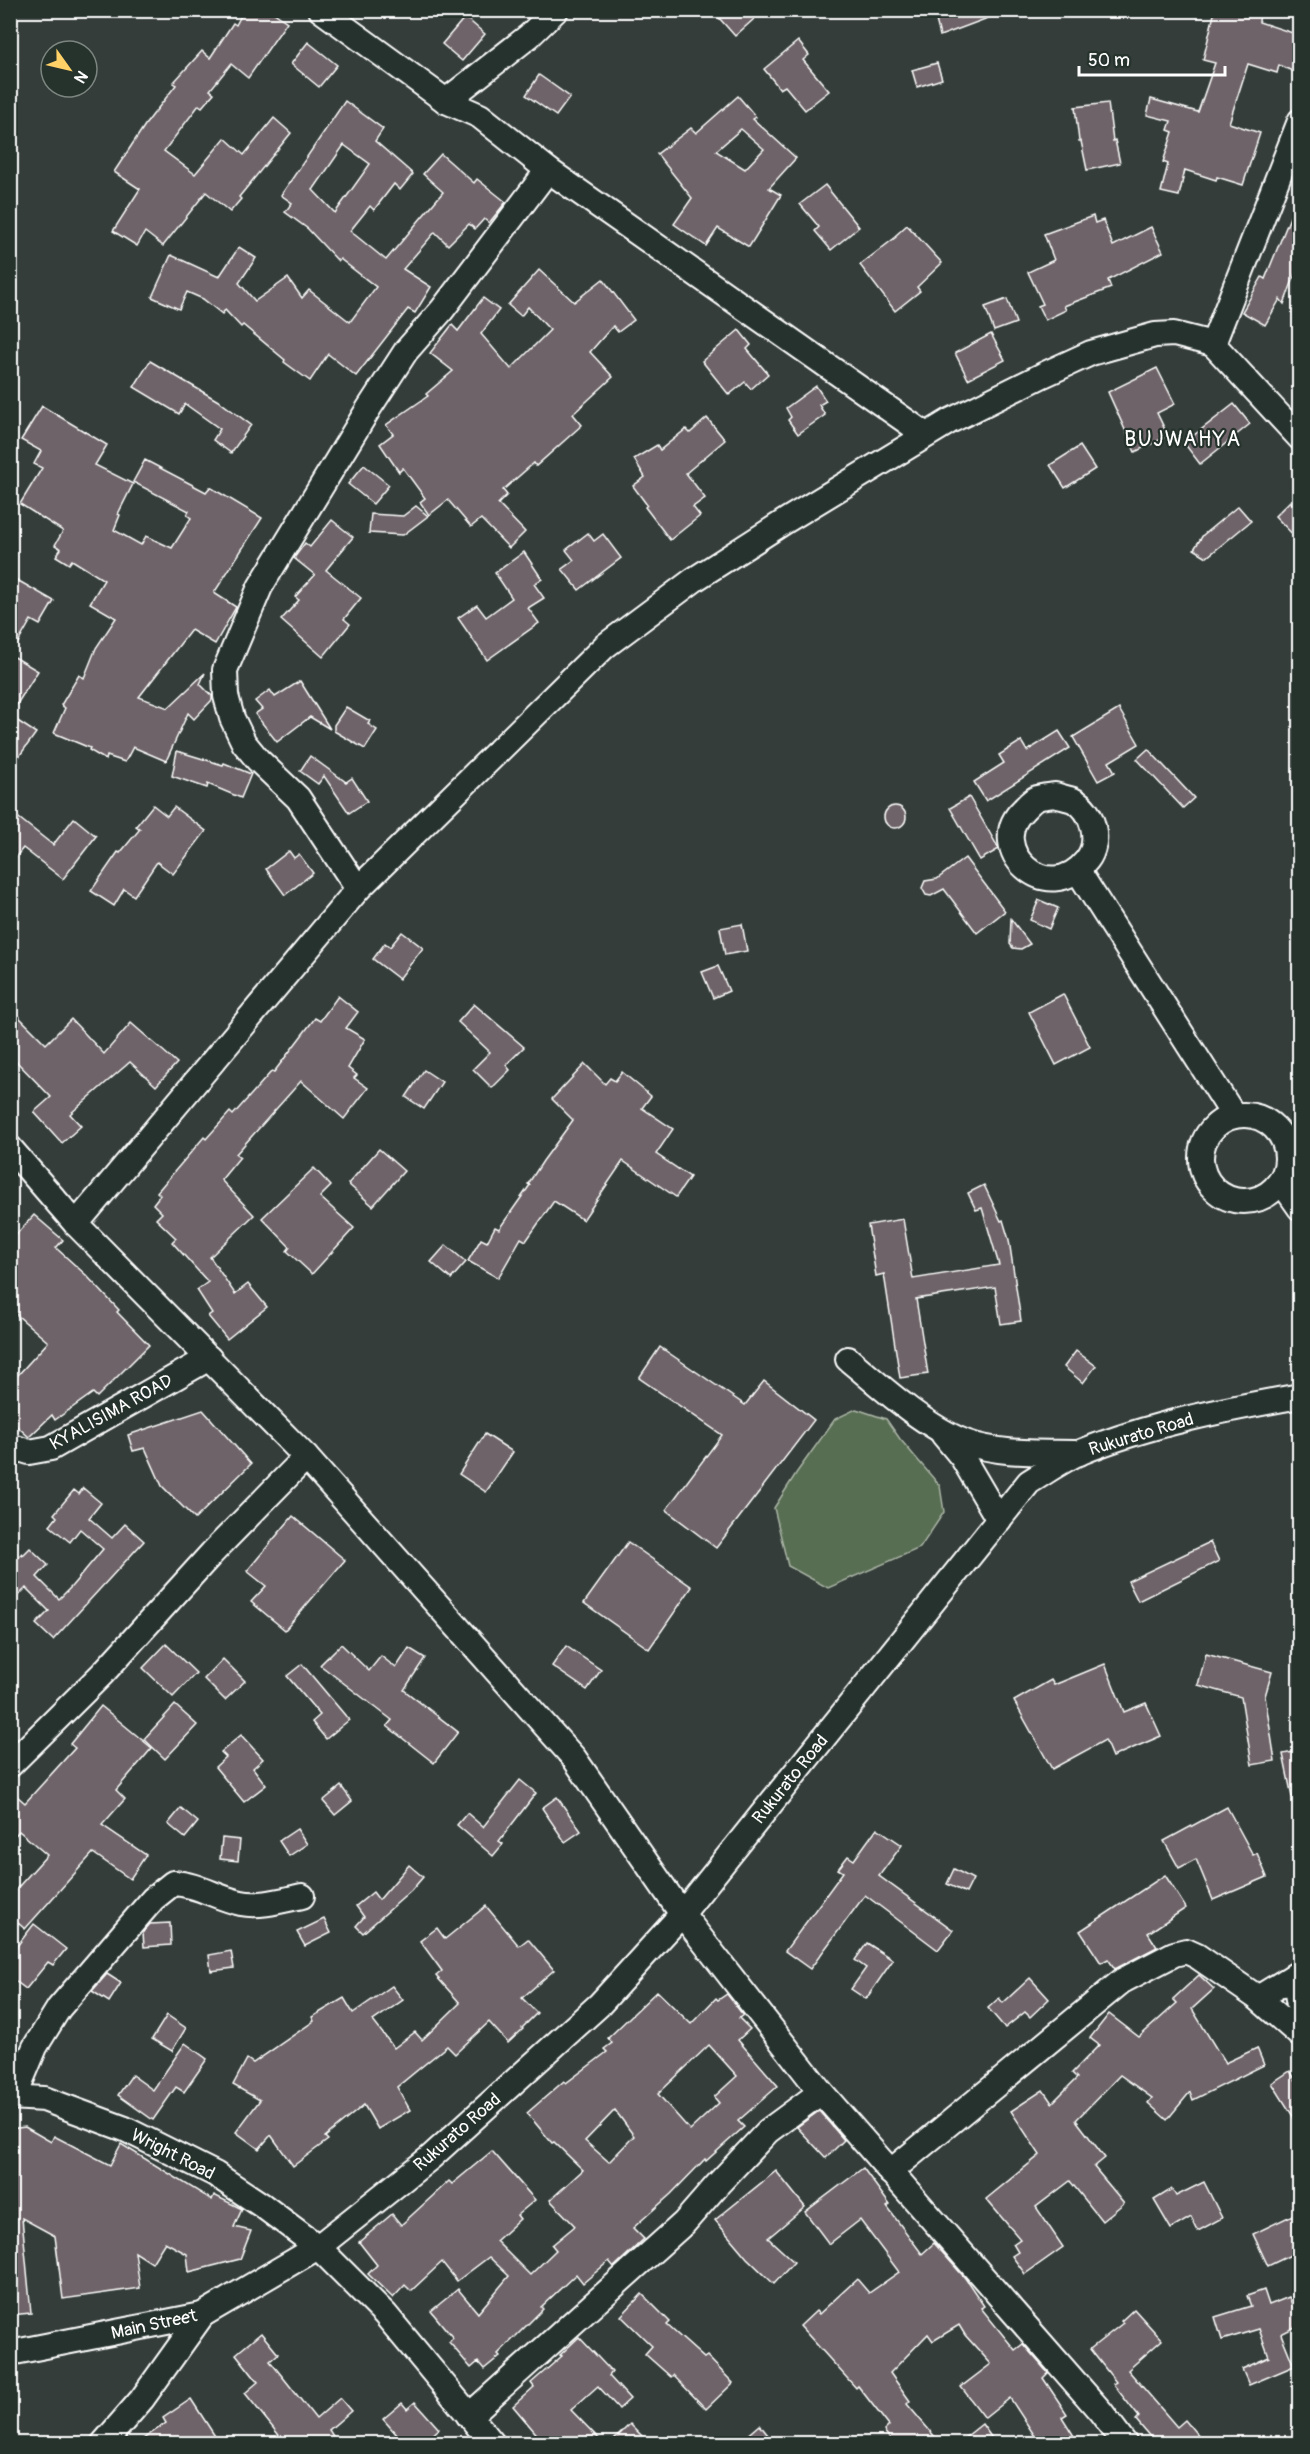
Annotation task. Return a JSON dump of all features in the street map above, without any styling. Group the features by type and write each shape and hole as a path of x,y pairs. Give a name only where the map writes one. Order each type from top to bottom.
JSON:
{"street":[{"path":"321,10 446,101 480,116 548,170 926,435"},
{"path":"446,101 529,36 556,10"},
{"path":"1213,344 1299,121"},
{"path":"358,889 298,798 258,760 244,743 229,707 225,670 260,587 369,408 406,351 442,310 548,170"},
{"path":"76,1224 358,889 605,646 695,579 926,435 1042,375 1107,348 1136,339 1174,334 1213,344 1299,438"},
{"path":"1078,871 1234,1116"},
{"path":"1251,1115 1267,1121 1279,1132 1287,1148 1287,1166 1281,1181 1268,1195 1250,1202 1231,1201 1214,1191 1203,1176 1200,1161 1201,1146 1209,1132 1220,1121 1234,1116 1251,1115"},
{"path":"10,1148 76,1224 306,1457 574,1758 682,1914 821,2092 1101,2412 1125,2444"},
{"path":"1281,1181 1299,1208"},
{"name":"KYALISIMA ROAD","path":"10,1446 30,1452 51,1448 209,1358"},
{"path":"848,1359 939,1430 966,1442 993,1449 1079,1453"},
{"name":"Rukurato Road","path":"318,2247 431,2157 599,2005 682,1914 1029,1482 1079,1453 1137,1434 1235,1407 1299,1396"},
{"path":"939,1430 962,1458 999,1520"},
{"path":"14,1754 102,1674 212,1553 306,1457"},
{"path":"12,2097 35,2048 59,2008 153,1899 173,1883 191,1885 243,1904 259,1904 302,1896"},
{"path":"890,2172 1122,1981 1174,1954 1186,1951 1197,1956 1258,1998 1299,2035"},
{"path":"1258,1998 1297,1974 1299,2012"},
{"path":"469,2416 684,2223 768,2131 821,2092"},
{"name":"Wright Road","path":"12,2097 44,2099 125,2129 215,2174 318,2247 385,2314 493,2444"},
{"name":"Main Street","path":"10,2353 202,2315 318,2247"},
{"path":"103,2444 142,2399 202,2315"}],"green space":[{"path":"856,1409 886,1419 940,1486 944,1512 920,1548 828,1588 788,1566 774,1508 835,1419"}],"building":[{"path":"244,10 270,10 287,22 248,78 231,64 210,90 214,93 202,107 199,105 164,151 195,174 225,138 244,155 274,118 291,133 239,197 241,199 230,212 206,192 163,246 145,232 137,246 113,231 140,189 114,172 145,125 176,85 173,83 202,51 210,58 233,23 236,25"},
{"path":"712,10 764,10 735,36"},
{"path":"961,10 1004,10 1004,12 940,36 936,20"},
{"path":"1215,10 1260,10 1259,22 1299,35 1299,74 1279,65 1277,73 1248,64 1229,123 1260,133 1243,185 1217,177 1216,180 1185,170 1179,196 1161,192 1168,164 1163,162 1173,132 1168,130 1171,121 1147,115 1151,99 1198,112 1215,63 1203,60"},
{"path":"465,17 485,34 462,61 442,44"},
{"path":"798,41 809,55 803,60 829,91 805,110 785,86 780,89 764,69"},
{"path":"308,42 337,65 319,87 291,64"},
{"path":"937,63 942,79 917,87 912,70"},
{"path":"539,75 570,97 556,116 526,95"},
{"path":"738,96 756,117 753,119 796,158 769,188 781,195 749,247 718,228 706,246 674,224 692,198 657,154 691,128 696,133","holes":["741,129 764,149 745,169 716,151"]},
{"path":"345,101 383,129 375,141 413,174 400,190 394,184 374,210 370,206 350,231 386,260 443,192 423,174 441,154 474,183 477,179 506,202 489,223 484,219 475,229 469,224 448,245 435,232 403,269 431,287 415,313 408,309 356,376 328,354 310,381 284,362 285,360 243,325 241,327 225,310 222,314 203,299 187,292 179,309 152,297 171,255 219,277 239,247 256,258 239,283 255,301 288,278 302,298 309,290 350,322 376,287 340,259 338,261 308,229 285,212 292,203 281,195","holes":["344,145 370,164 335,213 313,190"]},
{"path":"1108,103 1113,141 1115,140 1120,163 1087,170 1081,141 1079,141 1075,107"},
{"path":"825,185 859,227 831,250 815,231 819,227 800,204"},
{"path":"1297,200 1299,200 1299,264 1284,304 1280,299 1265,325 1242,312 1262,277 1265,279"},
{"path":"1093,216 1095,223 1103,220 1113,246 1151,227 1163,252 1108,280 1111,288 1064,306 1066,310 1045,320 1038,306 1043,304 1028,272 1054,260 1044,234"},
{"path":"907,225 942,263 917,287 920,291 895,311 860,265 896,237"},
{"path":"539,270 574,302 603,279 634,320 618,332 613,326 590,352 613,377 573,414 582,425 536,466 534,463 503,490 507,495 498,504 525,532 509,548 481,519 471,527 448,500 429,515 420,502 425,498 403,468 399,472 380,444 393,434 386,425 428,396 426,394 453,371 430,353 452,325 458,331 483,298 499,310 481,334 511,369 550,330 528,307 521,316 508,305"},
{"path":"1007,299 1016,323 994,331 985,307"},
{"path":"739,330 751,345 747,349 768,374 751,389 745,382 729,395 702,361"},
{"path":"991,334 1005,360 968,379 955,353"},
{"path":"150,361 220,402 251,425 231,453 213,440 220,429 185,404 179,414 134,387"},
{"path":"1157,368 1175,404 1157,413 1168,436 1135,452 1108,392"},
{"path":"816,386 826,401 819,405 825,415 798,434 788,420 791,417 786,408"},
{"path":"1234,404 1250,424 1200,464 1184,443"},
{"path":"42,406 107,445 95,465 133,484 118,514 120,515 114,530 141,545 146,536 172,548 191,518 187,515 189,511 133,482 145,460 206,492 210,487 262,518 214,593 236,607 215,644 191,630 139,697 168,708 205,673 200,684 212,696 212,700 194,719 188,713 166,761 133,747 125,762 107,756 106,760 89,750 90,748 54,733 65,708 61,705 79,675 84,678 96,648 116,618 90,603 104,580 72,560 69,564 56,556 61,549 55,545 63,531 20,504 42,468 34,464 41,451 21,440"},
{"path":"707,418 725,440 686,473 705,498 693,507 700,516 670,540 645,507 647,505 633,486 645,477 634,459 657,445 660,450 686,429 690,433"},
{"path":"1080,446 1095,469 1065,488 1050,465"},
{"path":"364,465 389,485 373,504 348,484"},
{"path":"1290,501 1299,511 1299,541 1275,516"},
{"path":"416,506 428,516 403,535 369,533 371,514 403,516"},
{"path":"1238,506 1251,521 1207,557 1194,549 1203,535"},
{"path":"332,520 353,537 326,570 361,598 344,619 350,624 323,657 281,620 299,600 295,597 315,575 294,558 305,543 310,547"},
{"path":"588,533 594,541 603,534 621,558 579,590 562,569 574,560 566,550"},
{"path":"524,552 542,579 534,584 544,598 528,608 539,623 487,660 458,618 477,605 486,617 512,598 495,573"},
{"path":"10,576 54,601 40,625 31,620 11,655 38,671 10,715"},
{"path":"300,681 330,729 310,717 277,742 255,714 262,709 255,701 270,690 275,697"},
{"path":"346,707 370,721 368,724 377,730 365,749 334,731 334,725"},
{"path":"1119,709 1139,744 1109,762 1115,772 1098,781 1073,737"},
{"path":"10,716 36,733 10,769"},
{"path":"1059,731 1070,748 986,801 974,782 1004,763 999,755 1021,741 1027,751"},
{"path":"1148,749 1194,798 1183,808 1137,759"},
{"path":"177,751 223,765 224,763 251,774 241,798 208,784 207,788 172,776"},
{"path":"310,756 346,782 352,778 367,801 349,813 324,776 318,784 300,771"},
{"path":"969,797 999,849 980,860 950,808"},
{"path":"153,805 167,816 174,807 206,831 173,874 157,862 134,896 124,889 114,906 91,891 118,852 120,853 140,829 136,826"},
{"path":"895,806 903,809 906,817 903,825 895,828 887,825 884,817 887,809"},
{"path":"10,811 53,845 74,818 96,836 63,879 23,848 10,864"},
{"path":"289,851 294,858 299,854 313,873 285,895 266,869"},
{"path":"965,858 1005,911 977,933 944,889 931,896 926,895 922,888 925,881 937,879"},
{"path":"1039,900 1058,908 1049,929 1030,920"},
{"path":"1011,919 1030,944 1021,949 1013,948 1010,944"},
{"path":"742,924 747,951 725,955 720,928"},
{"path":"402,932 423,948 399,979 373,959 385,943 390,947"},
{"path":"718,966 729,991 713,998 702,972"},
{"path":"1063,994 1090,1047 1056,1065 1029,1012"},
{"path":"338,996 358,1012 346,1028 365,1039 348,1068 357,1075 354,1078 368,1088 344,1119 301,1081 236,1154 240,1157 221,1180 254,1215 210,1257 235,1294 248,1284 267,1307 227,1339 208,1316 212,1313 197,1290 208,1282 172,1242 176,1238 156,1219 162,1213 153,1204 160,1195 157,1192 204,1137 206,1139 230,1112 233,1115 272,1071 274,1072 315,1018 320,1021"},
{"path":"474,1004 524,1047 506,1065 510,1070 492,1088 473,1069 490,1052 458,1022"},
{"path":"10,1008 46,1044 71,1019 104,1054 131,1023 177,1063 156,1086 130,1062 70,1114 81,1126 62,1143 34,1112 51,1097 10,1055"},
{"path":"585,1064 605,1084 610,1078 615,1081 622,1072 651,1096 642,1108 673,1129 656,1154 690,1177 676,1197 623,1161 583,1220 554,1201 526,1241 521,1238 498,1278 468,1261 481,1239 487,1242 495,1227 499,1229 573,1120 552,1099"},
{"path":"424,1070 442,1082 424,1109 406,1097"},
{"path":"379,1149 404,1171 373,1206 348,1184"},
{"path":"314,1168 331,1186 320,1197 354,1228 312,1274 287,1251 290,1247 262,1218"},
{"path":"984,1185 1001,1221 1003,1220 1009,1240 1021,1321 1001,1324 995,1287 916,1299 928,1374 900,1378 884,1274 876,1276 868,1225 903,1219 913,1279 999,1265 982,1208 976,1210 968,1193"},
{"path":"34,1215 63,1240 56,1248 86,1275 149,1345 97,1397 93,1393 55,1420 52,1415 29,1437 10,1420 10,1372 17,1376 48,1342 10,1309 10,1241"},
{"path":"446,1245 466,1262 451,1279 431,1262"},
{"path":"660,1347 745,1405 764,1381 814,1420 716,1548 666,1510 722,1435 639,1378"},
{"path":"1076,1351 1096,1366 1083,1383 1064,1367"},
{"path":"203,1410 251,1464 195,1519 162,1486 145,1448 133,1451 128,1435"},
{"path":"485,1434 513,1452 486,1492 459,1474"},
{"path":"83,1488 101,1503 89,1518 112,1538 125,1524 144,1541 53,1640 36,1624 49,1611 26,1588 10,1604 10,1565 30,1548 48,1565 37,1577 59,1599 71,1587 103,1549 80,1529 70,1542 50,1526 57,1517 54,1514 74,1490 79,1494"},
{"path":"293,1516 345,1560 285,1630 251,1602 266,1586 247,1571"},
{"path":"628,1542 692,1587 649,1649 584,1603"},
{"path":"1210,1542 1219,1561 1138,1601 1128,1581"},
{"path":"166,1644 196,1673 173,1697 143,1668"},
{"path":"341,1644 369,1671 381,1656 396,1668 409,1648 425,1658 404,1690 458,1732 434,1763 387,1726 392,1720 320,1665"},
{"path":"566,1646 601,1670 587,1690 552,1666"},
{"path":"1206,1654 1272,1672 1265,1696 1275,1761 1252,1765 1241,1697 1198,1685"},
{"path":"223,1659 245,1681 225,1700 204,1679"},
{"path":"302,1664 349,1720 326,1739 312,1722 320,1715 287,1676"},
{"path":"1105,1664 1124,1712 1146,1703 1161,1736 1112,1757 1105,1740 1052,1769 1014,1701 1051,1680 1054,1685"},
{"path":"175,1705 197,1725 165,1759 144,1739"},
{"path":"101,1706 152,1748 116,1790 125,1799 102,1825 146,1855 130,1879 93,1853 25,1929 10,1916 10,1896 47,1855 19,1831 10,1841 10,1790 25,1803 75,1748 70,1744"},
{"path":"241,1735 263,1759 253,1768 266,1785 244,1802 215,1767 226,1757 221,1752"},
{"path":"1299,1751 1299,1797 1292,1797 1283,1754"},
{"path":"520,1780 536,1793 499,1841 503,1844 493,1856 457,1825 467,1813 483,1827"},
{"path":"341,1786 352,1801 335,1815 323,1801"},
{"path":"557,1797 581,1831 565,1842 542,1808"},
{"path":"1227,1807 1253,1855 1257,1853 1267,1877 1213,1900 1196,1859 1179,1868 1164,1841"},
{"path":"181,1808 198,1822 185,1838 168,1824"},
{"path":"877,1828 902,1845 879,1876 953,1930 938,1950 865,1895 810,1969 785,1951 843,1872 838,1869 848,1856 854,1860"},
{"path":"297,1829 307,1844 289,1856 279,1841"},
{"path":"222,1838 240,1840 238,1861 220,1859"},
{"path":"409,1865 423,1877 411,1891 363,1933 356,1926 364,1917 356,1906 373,1892 379,1900"},
{"path":"954,1869 973,1879 966,1893 947,1884"},
{"path":"1165,1875 1186,1908 1148,1933 1157,1947 1115,1969 1108,1959 1101,1963 1080,1931"},
{"path":"486,1906 519,1946 528,1939 554,1970 522,1998 537,2013 508,2043 489,2022 455,2054 447,2046 397,2087 410,2110 378,2129 364,2105 325,2137 328,2140 293,2166 271,2135 259,2149 236,2132 260,2100 233,2085 247,2059 253,2063 314,2021 312,2017 344,1998 353,2013 392,1986 403,2000 373,2021 394,2048 415,2032 422,2040 460,2003 436,1976 442,1971 420,1941 437,1928 445,1939"},
{"path":"324,1919 331,1933 305,1946 297,1932"},
{"path":"170,1923 171,1945 144,1947 143,1932 150,1924"},
{"path":"34,1924 66,1949 53,1965 48,1962 26,1989 10,1977 10,1955"},
{"path":"867,1943 893,1960 866,1999 851,1989 866,1968 855,1960"},
{"path":"231,1951 234,1968 211,1971 209,1955"},
{"path":"107,1974 121,1983 109,2002 92,1991"},
{"path":"1199,1975 1214,1989 1192,2009 1225,2063 1257,2048 1264,2065 1193,2100 1190,2092 1167,2120 1148,2103 1152,2098 1120,2075 1076,2120 1105,2158 1094,2167 1124,2203 1102,2221 1070,2181 1036,2207 1063,2247 1025,2274 1012,2256 1018,2252 1013,2244 1020,2239 986,2199 1040,2155 1011,2111 1043,2090 1052,2103 1077,2078 1072,2073 1099,2045 1090,2038 1109,2014 1139,2037 1177,2003 1173,1999"},
{"path":"1030,1978 1049,1999 1030,2017 1025,2012 1005,2028 988,2008 999,1998 1003,2003"},
{"path":"657,1991 691,2024 716,1998 718,2000 727,1994 743,2015 739,2018 750,2029 738,2040 778,2086 738,2121 744,2127 706,2161 705,2159 633,2228 644,2239 614,2267 609,2261 583,2283 576,2274 541,2307 543,2309 498,2354 500,2356 484,2369 478,2362 471,2368 449,2342 453,2338 431,2311 458,2289 478,2313 509,2276 489,2257 457,2281 442,2262 411,2291 405,2285 393,2298 368,2274 377,2265 359,2242 392,2214 401,2225 449,2181 452,2184 492,2151 535,2200 517,2215 520,2219 496,2241 530,2275 556,2250 552,2245 575,2226 550,2200 583,2170 554,2142 552,2143 527,2113 564,2081 566,2083 607,2052 604,2049 612,2043 608,2038","holes":["709,2045 737,2076 714,2097 719,2103 690,2130 658,2094","615,2110 634,2136 609,2162 585,2141"]},
{"path":"167,2015 186,2028 172,2051 152,2039"},
{"path":"185,2043 207,2059 184,2092 176,2087 153,2120 118,2095 132,2075 153,2090"},
{"path":"1290,2071 1299,2085 1299,2126 1272,2083"},
{"path":"819,2111 844,2140 826,2158 797,2127"},
{"path":"25,2127 51,2142 54,2136 110,2165 121,2144 212,2200 214,2195 242,2209 234,2227 251,2231 240,2259 189,2272 187,2254 165,2242 152,2263 135,2252 140,2288 63,2299 55,2236 22,2218 31,2313 10,2315 10,2129"},
{"path":"863,2168 890,2205 887,2207 922,2254 934,2243 965,2278 984,2306 981,2308 1015,2350 1023,2344 1048,2373 1043,2378 1067,2414 1062,2417 1079,2444 1040,2444 1010,2398 985,2418 961,2387 991,2364 959,2325 933,2341 928,2334 890,2373 910,2401 907,2404 941,2444 894,2444 884,2431 889,2426 858,2386 856,2388 800,2326 816,2311 819,2314 857,2279 869,2293 899,2272 860,2220 829,2244 805,2212"},
{"path":"776,2171 805,2207 768,2238 794,2262 774,2284 747,2258 715,2220"},
{"path":"1204,2182 1222,2218 1198,2231 1191,2217 1171,2229 1154,2200 1172,2189 1176,2196"},
{"path":"1299,2212 1299,2251 1268,2266 1253,2234"},
{"path":"1264,2290 1269,2305 1289,2297 1299,2321 1299,2325 1281,2334 1294,2366 1249,2385 1242,2369 1269,2357 1259,2329 1222,2340 1215,2317 1251,2306 1247,2296"},
{"path":"642,2294 670,2322 667,2325 704,2358 707,2356 733,2383 706,2409 673,2375 671,2377 645,2354 652,2346 621,2316"},
{"path":"1134,2309 1162,2340 1128,2370 1177,2427 1185,2420 1205,2444 1156,2444 1136,2420 1139,2417 1113,2384 1116,2382 1090,2349 1123,2323 1121,2321"},
{"path":"261,2333 278,2354 270,2361 316,2419 340,2398 351,2411 329,2430 338,2444 286,2444 245,2393 258,2382 236,2354"},
{"path":"579,2337 612,2372 609,2376 630,2399 619,2409 598,2386 571,2410 604,2444 545,2444 513,2406 534,2387 531,2383 562,2356 560,2355"},
{"path":"191,2399 220,2444 136,2444 166,2423 163,2418"},
{"path":"415,2402 439,2429 422,2444 405,2444 383,2419 402,2403 407,2409"},
{"path":"630,2424 650,2444 610,2444"},
{"path":"982,2424 996,2444 957,2444"},
{"path":"760,2425 775,2444 738,2444"}],"district":[{"name":"BUJWAHYA","path":"1183,439"}]}
